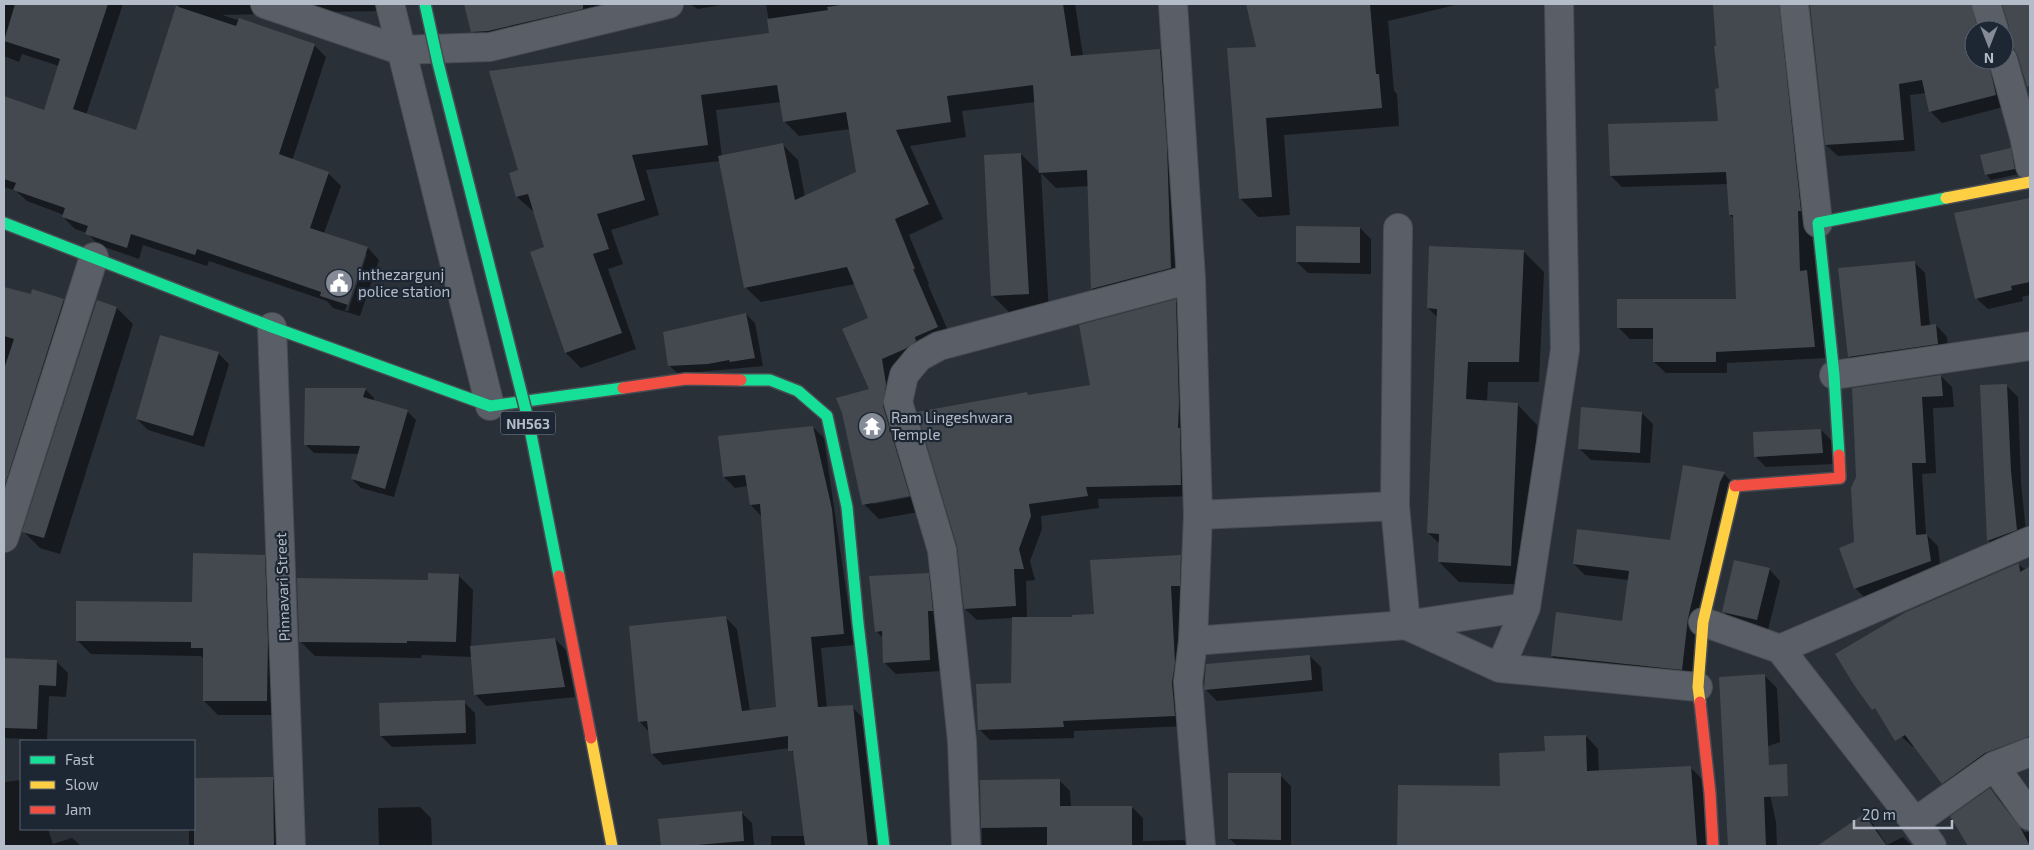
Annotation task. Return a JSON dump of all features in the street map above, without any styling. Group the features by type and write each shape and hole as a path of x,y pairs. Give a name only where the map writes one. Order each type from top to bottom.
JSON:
{"main road":[{"name":"NH563","path":"425,4 440,72 528,419 612,846"},
{"path":"1713,846 1710,793 1698,687 1703,622 1736,486 1840,478 1834,375 1818,223 2030,182"},
{"path":"4,224 272,327 490,406 686,379 770,380 798,391 827,416 847,507 858,624 884,846"}],"street":[{"path":"265,4 400,50 490,47 669,4"},
{"path":"390,4 490,406"},
{"path":"1173,4 1192,279 1198,515 1193,641 1188,682 1201,846"},
{"path":"1500,668 1526,607 1565,350 1559,4"},
{"path":"1794,4 1818,223"},
{"path":"1986,4 1991,20"},
{"path":"2005,70 2027,134 2030,166"},
{"path":"1398,228 1395,506 1406,624"},
{"path":"4,538 94,258"},
{"path":"966,846 962,741 942,550 898,402 904,376 919,357 939,346 1192,279"},
{"name":"Pinnavari Street","path":"272,327 291,846"},
{"path":"1834,375 2030,346"},
{"path":"1198,515 1395,506"},
{"path":"1780,649 2030,541"},
{"path":"1193,641 1406,624 1526,607"},
{"path":"1703,622 1780,649 1932,846"},
{"path":"1406,624 1500,668 1698,687"},
{"path":"1915,822 1994,766 2030,752"},
{"path":"1994,766 2030,816"}],"building":[{"path":"15,4 108,4 73,109 136,130 176,6 236,26 239,18 315,44 279,154 329,172 310,228 368,247 348,305 320,296 321,292 197,249 195,255 131,234 127,248 85,234 88,226 62,217 65,208 13,190 16,183 4,179 4,96 44,110 60,59 4,41"},
{"path":"464,4 583,4 583,9 488,31 471,32"},
{"path":"847,4 1063,4 1071,56 1160,49 1167,145 1171,268 1091,289 1087,170 1039,173 1033,85 947,96 951,122 896,130 929,204 895,219 915,269 913,269 938,327 915,337 916,341 905,349 882,359 886,384 883,406 910,496 862,505 842,413 836,398 869,389 842,329 868,318 847,267 744,288 718,156 783,143 795,200 856,172 846,112 783,122 777,85 701,95 708,145 632,155 645,200 597,214 609,249 593,254 622,333 565,353 530,252 544,247 528,194 516,197 509,173 518,170 489,71 769,33 767,19 828,10 827,7"},
{"path":"1246,4 1370,4 1376,74 1379,74 1382,108 1266,118 1272,197 1239,199 1227,48 1256,47"},
{"path":"1713,4 1779,4 1801,211 1798,211 1800,271 1807,270 1815,347 1716,352 1716,362 1653,362 1653,328 1617,328 1617,299 1736,299 1733,215 1729,215 1726,172 1610,176 1608,124 1718,121 1715,89 1719,88 1714,46 1716,46"},
{"path":"1810,4 1971,4 1975,20 1964,20 1964,70 1990,70 1996,95 1929,112 1922,80 1899,84 1904,140 1825,145"},
{"path":"2002,4 2030,4 2030,86 2027,87 2018,56 2014,49 2014,20 2007,20"},
{"path":"2011,148 2015,169 1985,175 1980,155"},
{"path":"1021,153 1029,294 991,296 984,155"},
{"path":"2030,198 2030,282 2011,286 2012,290 1975,299 1954,213"},
{"path":"1296,226 1360,227 1360,263 1296,262"},
{"path":"1429,246 1524,250 1519,362 1468,362 1466,399 1518,403 1511,566 1438,562 1439,534 1427,533 1437,309 1427,308"},
{"path":"1915,261 1921,326 1936,324 1938,344 1848,357 1838,268"},
{"path":"4,287 31,294 32,289 64,299 4,488 4,369 14,339 4,336"},
{"path":"1176,299 1181,485 1086,487 1088,496 1029,504 1031,516 1019,549 1024,569 1014,569 1016,606 964,609 957,546 917,412 1027,392 1028,395 1090,385 1079,325"},
{"path":"97,300 117,307 44,538 22,532"},
{"path":"746,313 755,358 730,362 729,360 708,364 668,366 663,332"},
{"path":"160,335 219,352 193,436 136,419"},
{"path":"1941,375 1943,396 1922,397 1926,463 1912,463 1916,535 1927,534 1931,561 1854,589 1839,548 1854,542 1851,488 1856,477 1852,388"},
{"path":"2007,384 2011,471 2017,530 1987,541 1980,385"},
{"path":"305,388 366,388 363,397 408,410 385,489 351,479 360,446 304,445"},
{"path":"1581,407 1642,412 1640,453 1578,449"},
{"path":"813,426 832,509 844,634 811,637 818,707 853,705 868,846 805,846 793,751 788,751 788,736 651,754 647,721 638,722 629,626 726,616 742,711 776,707 760,504 750,505 745,475 723,477 718,436"},
{"path":"1821,429 1823,453 1754,457 1753,432"},
{"path":"1683,465 1725,472 1720,482 1688,618 1682,670 1551,656 1556,612 1622,621 1629,571 1573,564 1577,529 1670,540"},
{"path":"193,553 265,555 268,641 267,701 203,701 203,648 191,648 191,642 76,641 76,601 192,602"},
{"path":"1181,555 1180,586 1171,586 1175,663 1172,683 1175,716 1063,721 1064,727 978,730 976,684 1011,683 1012,617 1072,617 1072,615 1094,614 1090,560"},
{"path":"1734,560 1770,568 1757,620 1722,612"},
{"path":"2019,563 2020,572 2030,566 2030,736 1985,753 1942,784 1905,735 1895,741 1875,708 1872,710 1835,654 1906,612"},
{"path":"428,573 459,574 456,642 299,642 297,578 428,580"},
{"path":"929,573 933,611 928,611 930,660 883,663 882,631 875,632 869,576"},
{"path":"555,638 565,687 474,695 470,646"},
{"path":"1310,655 1312,680 1204,690 1206,664"},
{"path":"4,658 57,660 56,686 39,685 37,729 4,728"},
{"path":"1765,674 1769,765 1787,764 1788,796 1764,797 1766,846 1728,846 1719,677"},
{"path":"465,700 466,733 380,736 379,703"},
{"path":"1586,735 1587,771 1691,766 1697,846 1397,846 1398,785 1500,786 1499,753 1545,751 1544,736"},
{"path":"1228,773 1281,773 1281,840 1228,839"},
{"path":"273,777 274,846 194,846 195,778"},
{"path":"1060,779 1060,806 1132,806 1132,846 1047,846 1047,827 981,828 980,780"},
{"path":"1990,788 2020,827 2030,846 1968,846 1950,816"},
{"path":"742,811 744,841 686,846 661,846 658,819"},
{"path":"1864,814 1887,846 1817,846"}],"traffic: fast":[{"path":"425,4 438,63 528,419 559,576"},
{"path":"1839,455 1834,375 1818,223 1946,198"},
{"path":"4,223 272,327 490,406 623,388"},
{"path":"741,380 770,380 798,391 827,416 847,507 858,623 884,846"}],"traffic: slow":[{"path":"1946,198 2030,182"},
{"path":"1700,702 1698,687 1703,622 1735,486"},
{"path":"591,738 612,846"}],"traffic: jam":[{"path":"623,388 686,379 741,380"},
{"path":"1735,486 1840,478 1839,455"},
{"path":"559,576 591,738"},
{"path":"1700,702 1710,793 1713,846"}],"place":[{"name":"inthezargunj police station","path":"339,283"},
{"name":"Ram Lingeshwara Temple","path":"872,426"}]}
